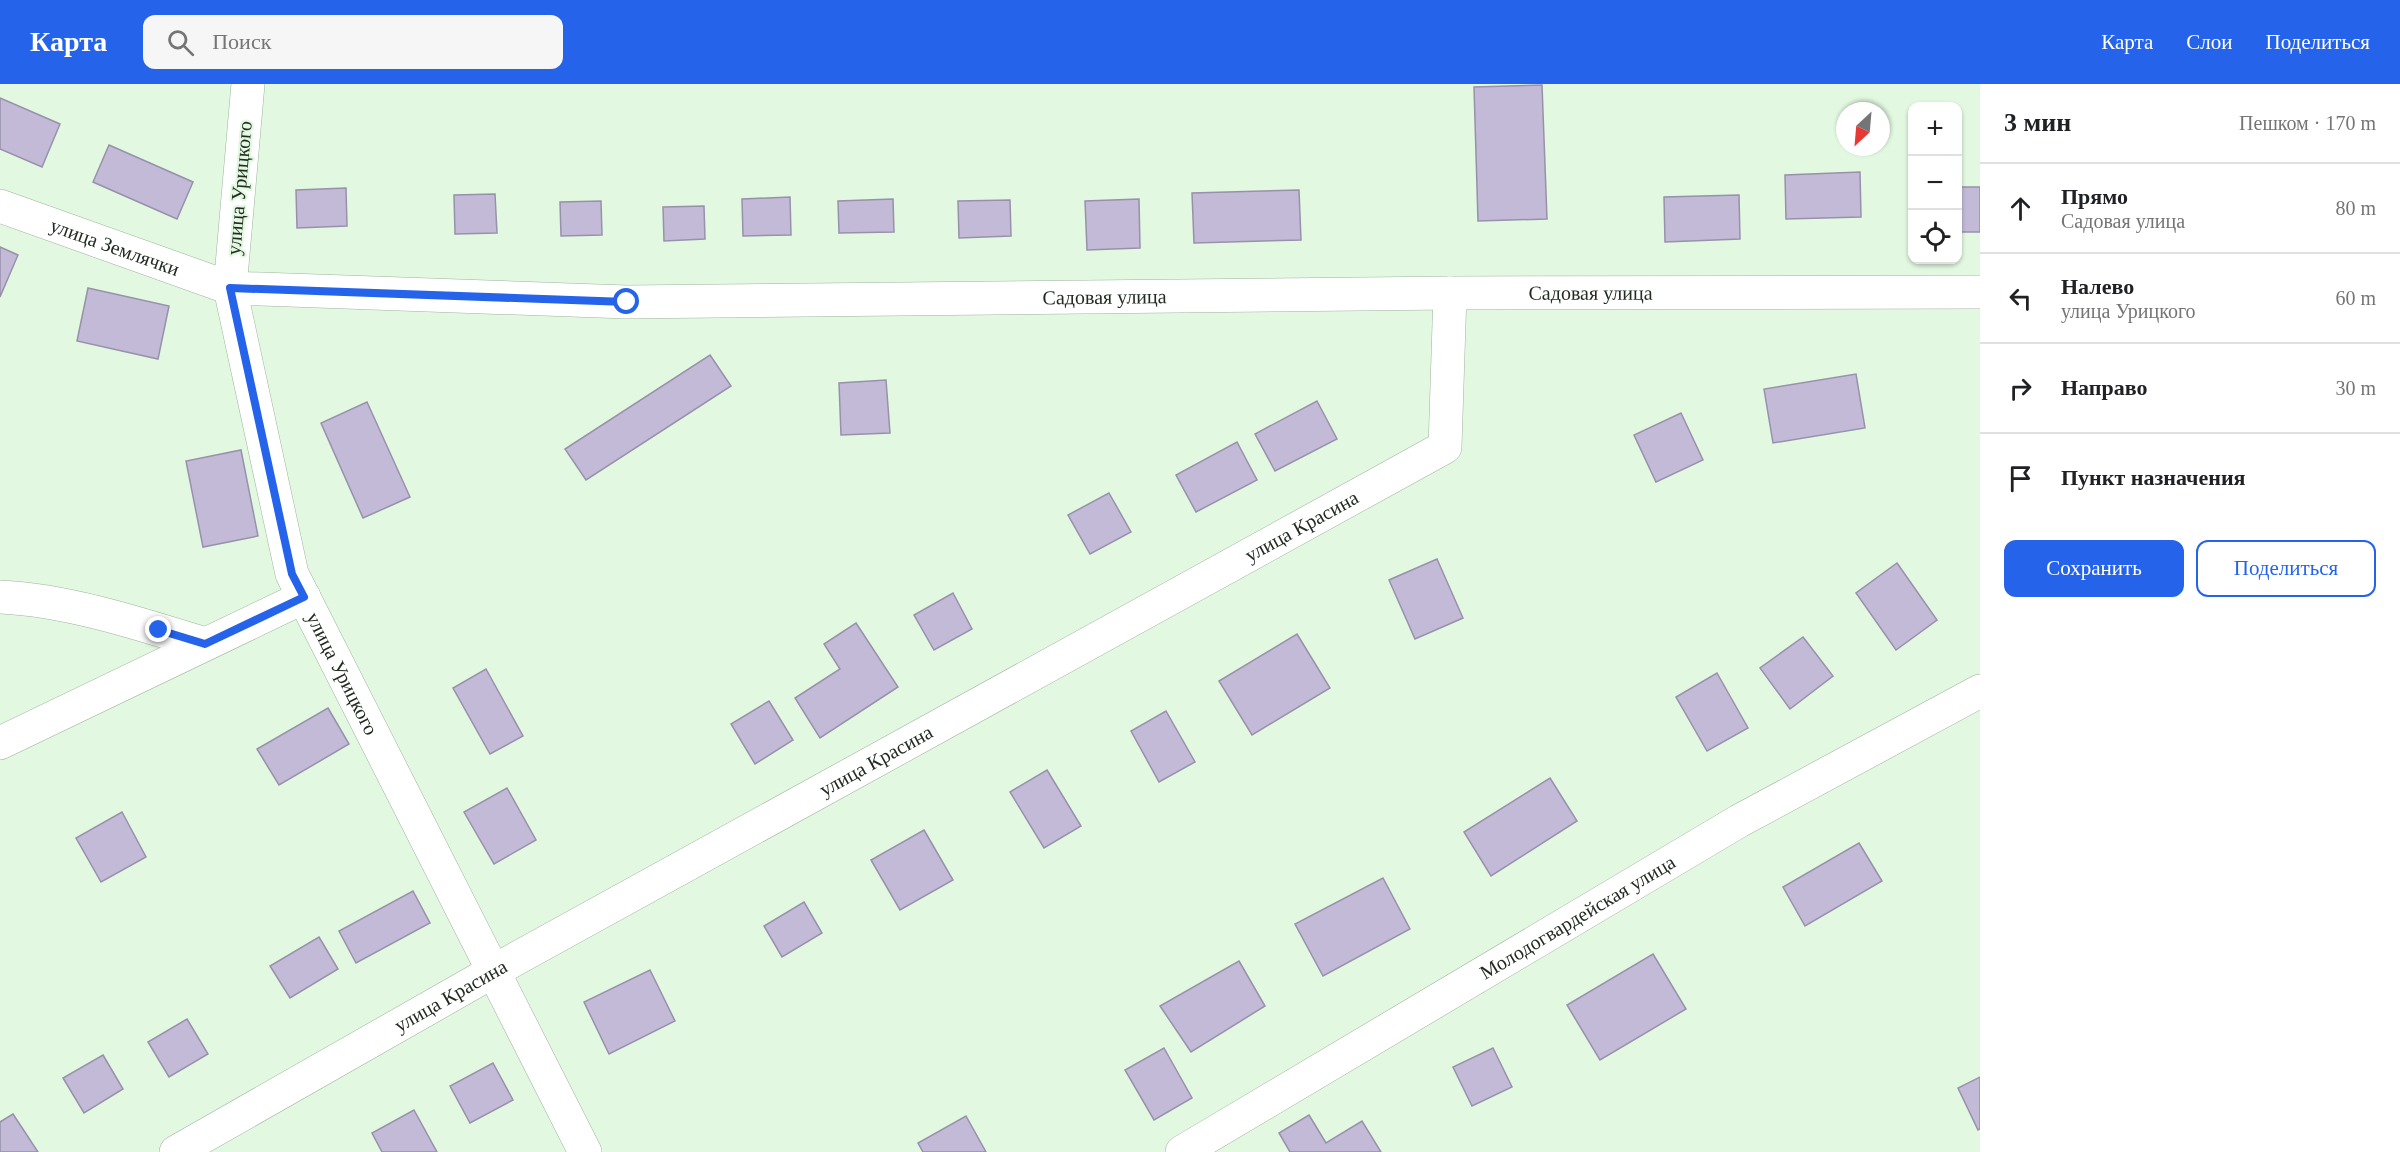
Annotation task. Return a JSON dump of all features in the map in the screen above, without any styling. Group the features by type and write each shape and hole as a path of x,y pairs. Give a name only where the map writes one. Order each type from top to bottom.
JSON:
{"street":[{"name":"улица Урицкого","path":"248,84 230,288 292,574 585,1152"},
{"name":"улица Землячки","path":"0,206 230,288"},
{"name":"Садовая улица","path":"230,288 627,302 1450,293 1980,292"},
{"name":"улица Красина","path":"176,1152 492,972 1445,447 1450,293"},
{"path":"0,597 35,598 205,644"},
{"path":"0,743 304,597"},
{"name":"Молодогвардейская улица","path":"1182,1152 1739,821 1980,691"}],"building":[{"path":"1542,85 1547,219 1478,221 1474,87"},
{"path":"0,98 60,124 42,167 0,149"},
{"path":"109,145 193,182 177,219 93,182"},
{"path":"1860,172 1861,217 1786,219 1785,175"},
{"path":"1962,187 1980,187 1980,232 1962,232"},
{"path":"346,188 347,226 297,228 296,190"},
{"path":"1299,190 1301,240 1194,243 1192,193"},
{"path":"495,194 497,233 455,234 454,195"},
{"path":"1739,195 1740,239 1665,242 1664,197"},
{"path":"790,197 791,235 743,236 742,199"},
{"path":"893,199 894,232 839,233 838,201"},
{"path":"1139,199 1140,248 1087,250 1085,201"},
{"path":"1010,200 1011,236 959,238 958,201"},
{"path":"601,201 602,235 561,236 560,202"},
{"path":"704,206 705,239 664,241 663,207"},
{"path":"0,247 18,255 0,297"},
{"path":"88,288 169,306 158,359 77,341"},
{"path":"710,355 731,386 586,480 565,449"},
{"path":"1856,374 1865,428 1773,443 1764,389"},
{"path":"886,380 890,433 841,435 839,383"},
{"path":"1317,401 1337,439 1275,471 1255,434"},
{"path":"367,402 410,497 363,518 321,423"},
{"path":"1681,413 1703,460 1656,482 1634,435"},
{"path":"1237,442 1257,480 1196,512 1176,475"},
{"path":"241,450 258,536 203,547 186,461"},
{"path":"1109,493 1131,532 1090,554 1068,515"},
{"path":"1437,559 1463,618 1415,639 1389,580"},
{"path":"1897,563 1937,620 1896,650 1856,593"},
{"path":"953,593 972,629 934,650 914,615"},
{"path":"856,623 898,687 820,738 795,698 840,669 824,644"},
{"path":"1297,634 1330,688 1252,735 1219,681"},
{"path":"1803,637 1833,676 1790,709 1760,668"},
{"path":"486,669 523,736 490,754 453,688"},
{"path":"1717,673 1748,728 1707,751 1676,697"},
{"path":"769,701 793,740 755,764 731,724"},
{"path":"328,708 349,744 279,785 257,749"},
{"path":"1166,711 1195,762 1159,782 1131,731"},
{"path":"1047,770 1081,826 1044,848 1010,792"},
{"path":"1550,778 1577,821 1491,876 1464,832"},
{"path":"507,788 536,840 494,864 464,812"},
{"path":"122,812 146,857 101,882 76,838"},
{"path":"924,830 953,880 900,910 871,860"},
{"path":"1859,843 1882,881 1805,926 1783,887"},
{"path":"1383,878 1410,929 1323,976 1295,924"},
{"path":"413,891 430,923 356,963 339,931"},
{"path":"804,902 822,933 782,957 764,926"},
{"path":"319,937 338,969 290,998 270,966"},
{"path":"1653,954 1686,1009 1600,1060 1567,1005"},
{"path":"1239,961 1265,1006 1191,1052 1160,1006"},
{"path":"650,970 675,1021 609,1054 584,1002"},
{"path":"187,1019 208,1054 169,1077 148,1042"},
{"path":"1164,1048 1192,1098 1154,1120 1125,1070"},
{"path":"1493,1048 1512,1087 1472,1106 1453,1067"},
{"path":"103,1055 123,1089 84,1113 63,1078"},
{"path":"493,1063 513,1100 470,1123 450,1086"},
{"path":"1980,1077 1980,1129 1978,1130 1958,1088"},
{"path":"414,1110 437,1152 382,1152 372,1133"},
{"path":"13,1114 38,1152 0,1152 0,1122"},
{"path":"1309,1115 1326,1143 1362,1121 1381,1152 1290,1152 1279,1133"},
{"path":"966,1116 986,1152 923,1152 918,1143"}],"route":[{"path":"159,630 205,644 304,597 292,574 230,288 627,302"}]}
